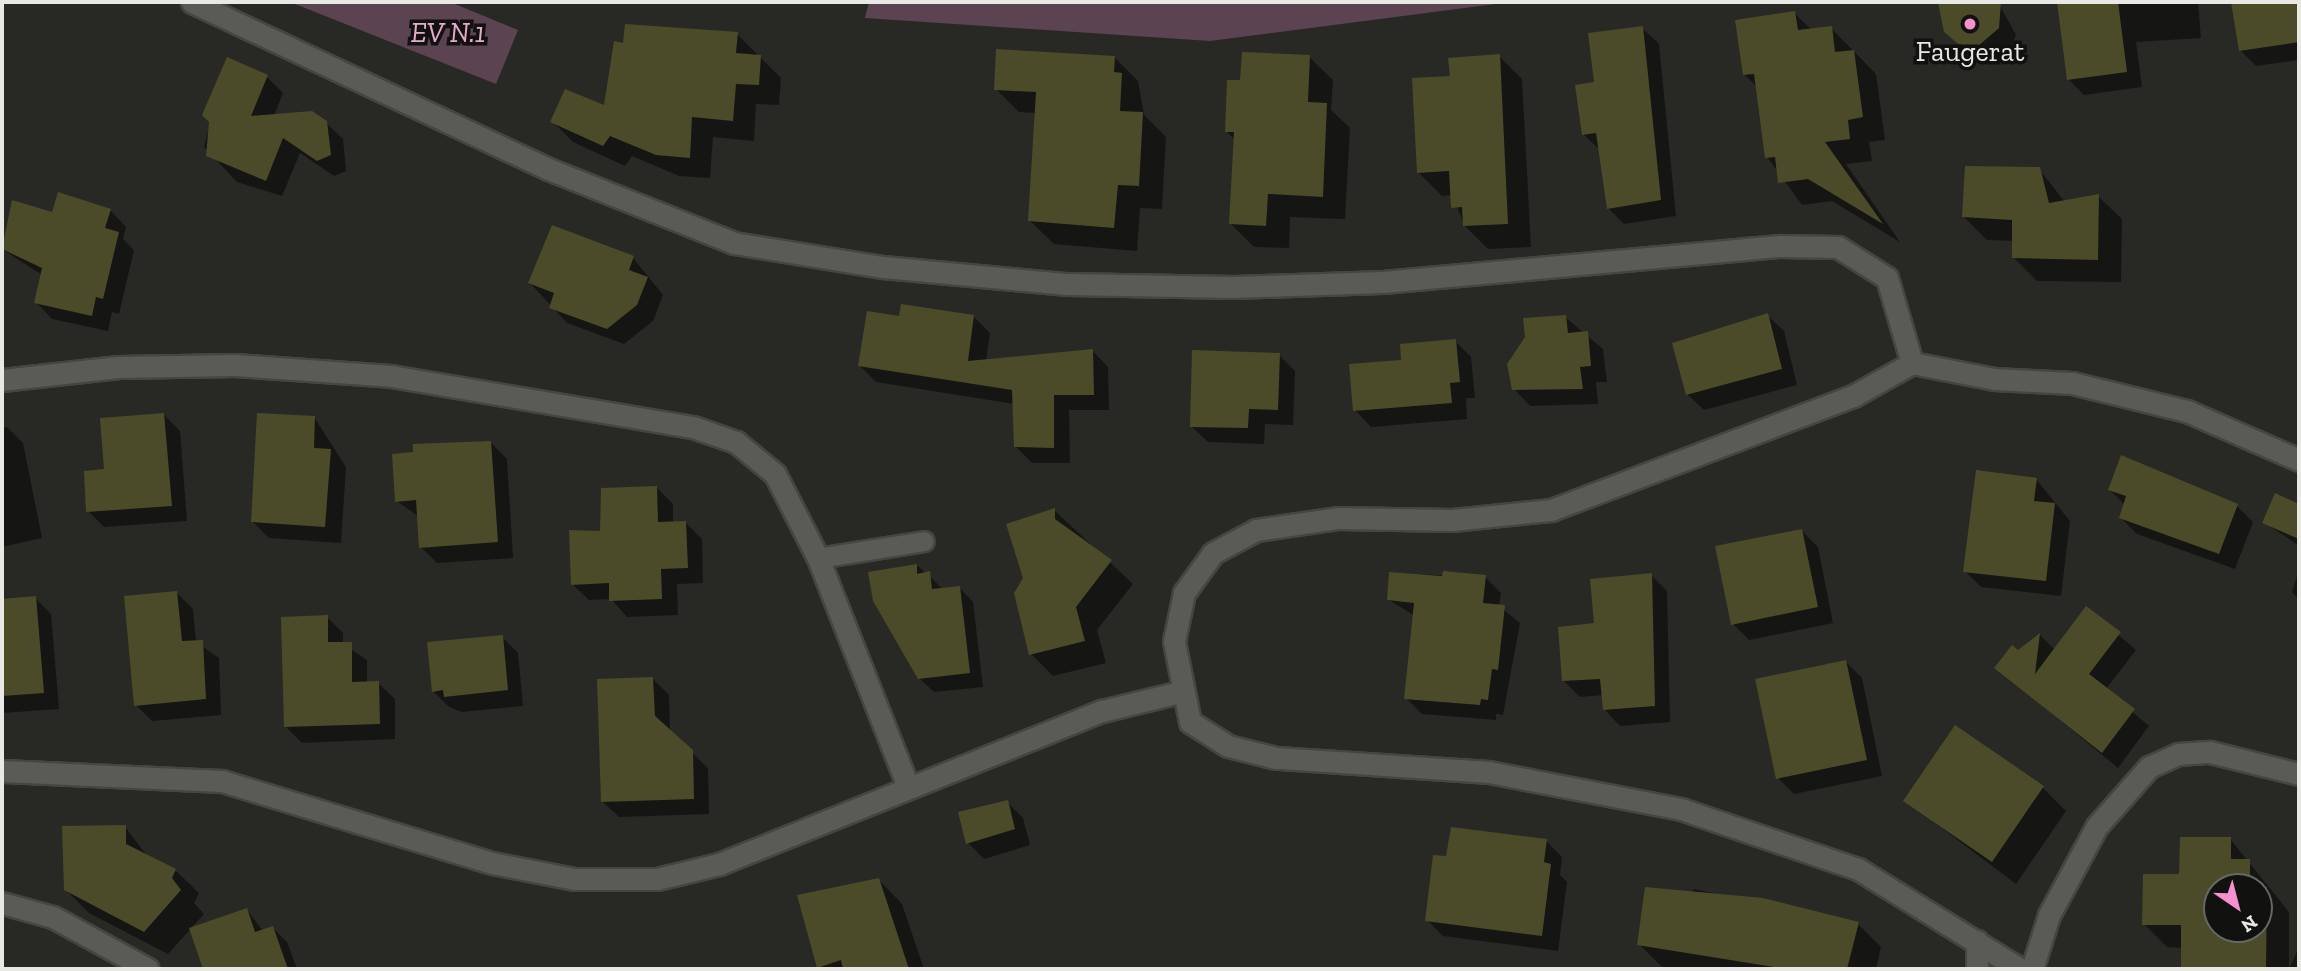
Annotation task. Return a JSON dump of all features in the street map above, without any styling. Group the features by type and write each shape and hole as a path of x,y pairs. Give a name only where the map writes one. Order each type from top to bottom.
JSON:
{"street":[{"path":"192,2 548,169 734,243 883,267 1067,284 1234,287 1383,282 1780,246 1838,247 1887,278 1912,363"},
{"path":"2020,969 1858,869 1665,805 1489,772 1276,758 1228,746 1190,722 1174,641 1184,593 1213,554 1241,537 1271,526 1337,518 1452,520 1551,510 1853,396 1912,363 1994,379 2072,383 2187,411 2299,460"},
{"path":"2,380 118,367 235,365 391,376 706,430 736,442 775,474 818,558 908,787"},
{"path":"2,771 239,783 492,863 573,879 657,879 704,870 1102,711 1184,691"},
{"path":"2032,969 2049,915 2097,825 2149,767 2178,754 2210,752 2299,774"},
{"path":"2,904 53,917 148,969"},
{"path":"1977,941 1978,969"}],"lane":[{"path":"818,558 924,541"}],"green space":[{"name":"EV N.1","path":"290,2 450,2 518,30 496,84"},
{"path":"869,2 1511,2 1210,41 865,18"}],"building":[{"name":"Faugerat","path":"1938,2 2001,2 1999,28 1978,46 1958,44 1944,32"},
{"path":"2057,2 2118,2 2127,72 2067,80"},
{"path":"2231,2 2299,2 2299,42 2239,51"},
{"path":"1795,11 1798,30 1832,26 1835,52 1854,50 1863,117 1848,120 1850,139 1825,142 1883,224 1808,179 1778,183 1775,157 1765,158 1754,74 1743,75 1735,20"},
{"path":"625,24 738,32 736,53 761,55 759,85 736,84 733,121 692,117 690,158 656,155 610,136 603,146 550,122 565,89 604,105 614,41 623,43"},
{"path":"1643,26 1661,200 1607,209 1596,133 1582,135 1575,85 1594,82 1588,33"},
{"path":"996,49 1115,56 1114,72 1122,73 1120,111 1143,112 1139,186 1118,185 1114,228 1028,221 1036,92 994,90"},
{"path":"1242,52 1310,55 1308,102 1327,103 1323,197 1268,194 1266,226 1229,224 1234,132 1225,132 1227,80 1240,80"},
{"path":"1500,54 1508,224 1463,226 1462,207 1451,208 1449,171 1417,173 1412,78 1450,76 1448,58"},
{"path":"227,57 268,75 251,116 312,111 327,121 331,155 317,161 283,138 266,181 206,156 209,122 202,115"},
{"path":"1965,166 2040,167 2049,203 2099,194 2098,260 2012,258 2012,220 1962,217"},
{"path":"58,192 111,209 105,228 119,232 103,299 96,297 92,316 34,303 42,268 2,249 12,200 52,212"},
{"path":"552,225 634,256 629,270 648,277 637,305 607,329 549,308 554,293 528,283"},
{"path":"901,304 974,315 968,361 1093,349 1094,395 1054,395 1054,448 1014,447 1012,390 858,366 867,311 899,316"},
{"path":"1768,313 1782,369 1686,395 1672,343"},
{"path":"1566,315 1568,333 1588,331 1591,366 1580,367 1583,389 1512,390 1507,364 1525,337 1523,318"},
{"path":"1456,339 1460,382 1450,383 1452,403 1353,411 1349,364 1401,360 1400,344"},
{"path":"1192,350 1280,353 1278,410 1249,409 1248,428 1190,427"},
{"path":"164,413 172,506 86,512 84,471 104,469 100,418"},
{"path":"257,413 315,416 314,448 331,449 325,527 251,522"},
{"path":"491,441 498,542 419,548 416,500 395,502 392,454 413,452 413,444"},
{"path":"2121,455 2238,504 2219,554 2119,518 2126,496 2108,490"},
{"path":"1976,470 2037,478 2034,501 2055,503 2046,581 1963,572"},
{"path":"657,486 658,522 686,521 688,568 661,569 662,599 609,601 609,583 571,585 569,530 600,531 601,488"},
{"path":"2275,493 2299,504 2299,539 2262,523"},
{"path":"1055,508 1055,519 1112,560 1076,607 1085,641 1029,655 1014,593 1023,578 1006,524"},
{"path":"1802,529 1818,607 1731,625 1715,546"},
{"path":"917,564 917,574 930,571 932,589 960,586 970,673 918,679 873,601 868,572"},
{"path":"1443,571 1486,575 1483,603 1505,605 1498,670 1492,669 1488,700 1481,699 1480,705 1404,699 1414,603 1387,600 1389,572 1442,576"},
{"path":"1652,573 1655,706 1603,710 1600,679 1562,681 1558,627 1594,623 1590,579"},
{"path":"177,591 182,641 203,640 206,699 134,706 124,596"},
{"path":"36,596 44,693 2,696 2,599"},
{"path":"2086,606 2121,632 2089,674 2135,709 2102,753 1994,668 2012,645 2018,650 2040,633 2035,674"},
{"path":"328,615 328,642 352,642 352,682 379,681 380,724 284,727 281,617"},
{"path":"503,635 508,690 444,697 443,690 432,692 427,642"},
{"path":"1846,660 1867,760 1776,779 1755,679"},
{"path":"653,677 655,716 693,750 694,799 601,802 597,679"},
{"path":"1955,725 2044,786 1992,862 1903,801"},
{"path":"1008,800 1015,829 966,844 958,812"},
{"path":"126,825 126,844 176,869 172,878 181,890 144,932 64,890 62,826"},
{"path":"1451,827 1547,839 1544,862 1551,864 1542,936 1425,921 1433,855 1446,856"},
{"path":"2180,837 2231,837 2231,859 2250,859 2250,873 2203,873 2203,943 2266,943 2266,969 2181,969 2181,925 2142,925 2143,874 2179,874"},
{"path":"879,878 909,969 843,969 841,960 817,968 797,895"},
{"path":"1645,887 1763,898 1859,922 1847,969 1787,969 1637,945"},
{"path":"247,908 255,932 273,926 288,969 203,969 189,928"}],"place":[{"name":"Faugerat","path":"1970,24"}]}
